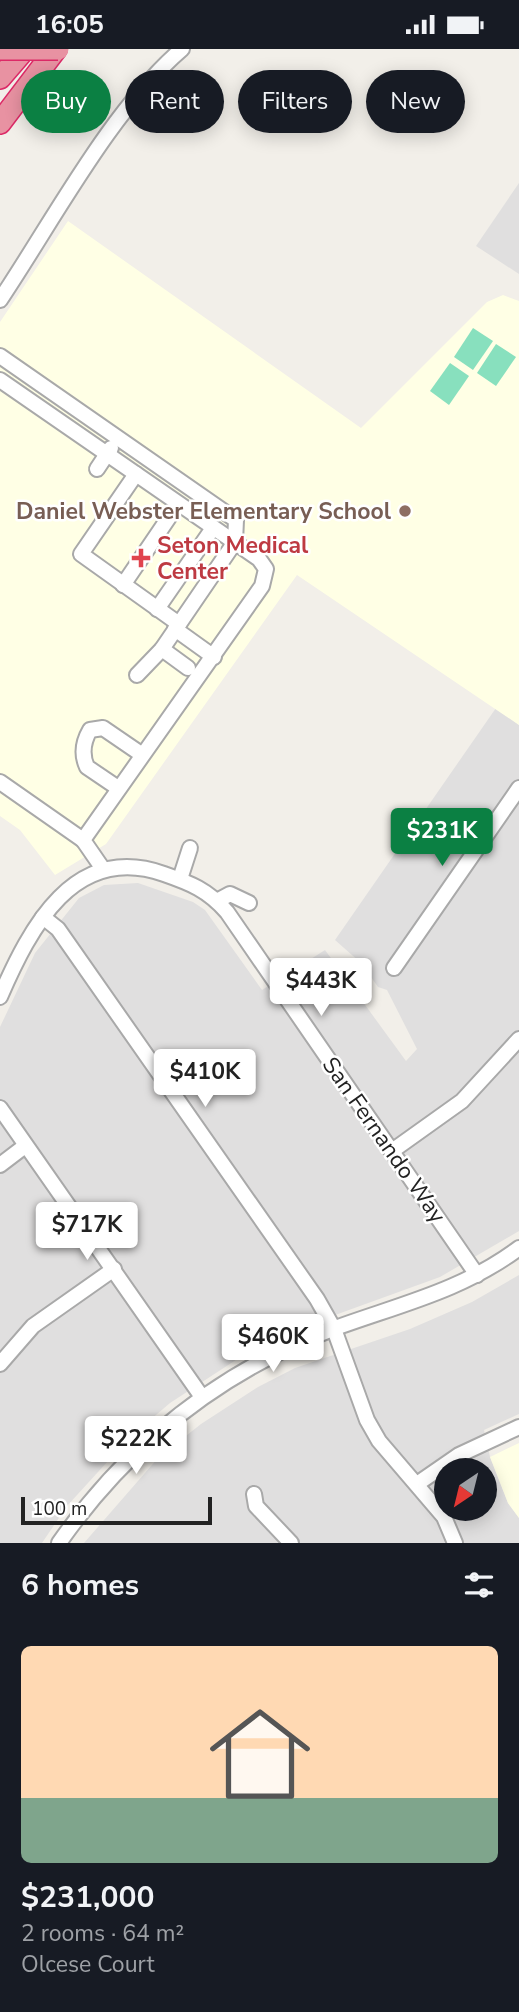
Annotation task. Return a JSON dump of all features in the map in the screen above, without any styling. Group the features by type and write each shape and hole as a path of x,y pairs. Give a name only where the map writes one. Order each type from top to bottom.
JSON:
{"highway":[{"path":"0,49 57,49"},
{"path":"0,78 25,49"},
{"path":"0,123 57,49"}],"street":[{"path":"0,300 129,105 181,49"},
{"path":"83,840 174,703 214,657 266,578 262,562 235,542 41,408 2,386 6,360 236,520 235,542 162,649 137,675"},
{"path":"41,408 53,393"},
{"path":"76,433 87,417"},
{"path":"97,469 118,438"},
{"path":"136,474 81,554 157,609 214,657"},
{"path":"165,495 176,479"},
{"path":"193,514 204,498"},
{"path":"123,585 178,504"},
{"path":"157,609 213,528"},
{"path":"162,649 188,669"},
{"path":"118,788 87,767 83,750 90,730 103,728 141,754"},
{"path":"0,782 83,840 103,869"},
{"path":"394,968 519,788"},
{"path":"180,879 190,848"},
{"name":"San Fernando Way","path":"0,997 20,951 43,917 78,881 103,869 135,867 205,889 273,968 392,1151 477,1275"},
{"path":"217,901 230,894 249,903"},
{"path":"43,917 58,929 301,1277 334,1329 367,1420 379,1441 444,1517 455,1543"},
{"path":"392,1151 462,1101 519,1039"},
{"path":"0,1108 202,1397"},
{"path":"0,1165 25,1146"},
{"path":"59,1543 98,1491 124,1464 149,1439 202,1397 267,1357 334,1329 403,1307 477,1275 519,1248"},
{"path":"0,1364 33,1326 114,1269"},
{"path":"417,1485 459,1455 518,1431"},
{"path":"254,1494 256,1506 290,1543"}],"shaded area":[{"path":"519,183 519,274 476,246"},
{"name":"Seton Medical Center","path":"68,221 361,428 487,302 503,295 519,301 519,725 297,575 106,844 55,875 20,830 0,816 0,322"},
{"path":"496,708 519,725 519,1231 440,1277 291,1331 242,1356 170,1403 129,1438 67,1506 42,1543 0,1543 0,1027 35,953 79,898 104,885 138,883 193,902 205,910 262,990 325,950 406,1061 417,1049 387,990 378,987 361,963 335,940"},
{"path":"519,1275 519,1414 484,1430 490,1458 434,1458 434,1521 497,1521 497,1475 508,1503 519,1518 519,1543 84,1543 158,1458 201,1424 258,1387 295,1368 410,1329 472,1302"},
{"path":"519,1443 519,1518 508,1503 497,1475 497,1458 490,1457"}],"green space":[{"path":"473,328 493,341 473,370 454,357"},
{"path":"496,344 516,357 496,386 477,373"},
{"path":"450,363 469,376 449,405 430,391"}],"place":[{"name":"Daniel Webster Elementary School","path":"405,511"},
{"name":"Seton Medical Center","path":"141,558"}]}
